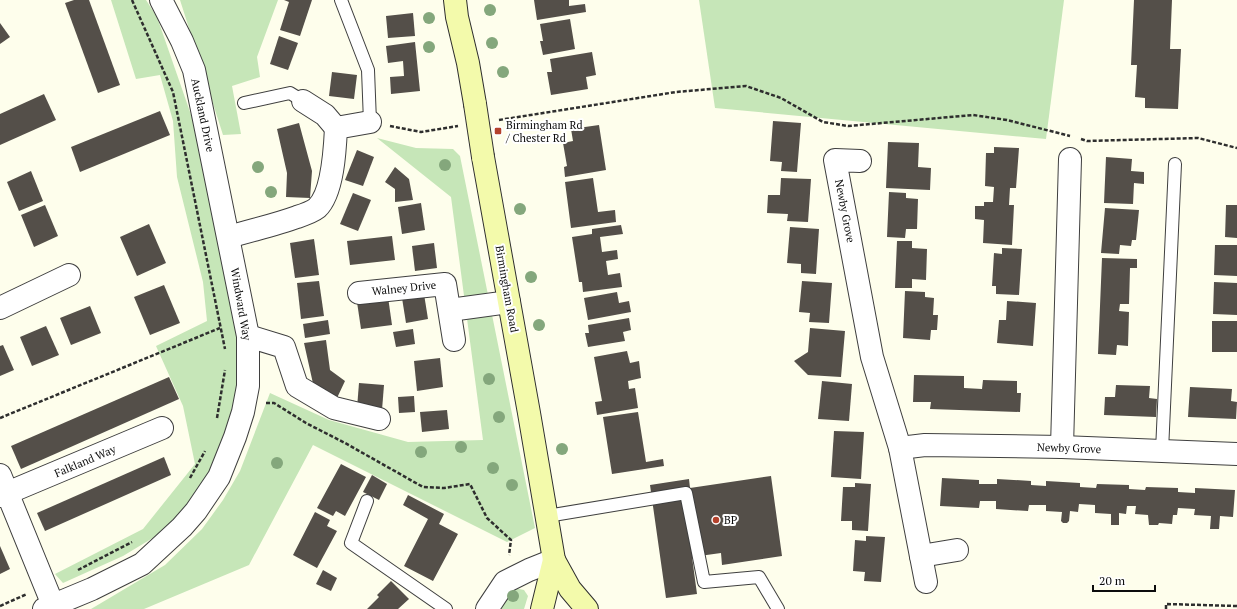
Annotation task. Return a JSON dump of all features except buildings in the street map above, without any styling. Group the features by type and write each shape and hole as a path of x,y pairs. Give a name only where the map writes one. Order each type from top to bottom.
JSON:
{"main road":[{"name":"Birmingham Road","path":"454,6 468,63 483,157 510,302 554,560 570,589 587,609"},
{"name":"Birmingham Road","path":"542,609 554,560"}],"street":[{"name":"Auckland Drive","path":"161,0 182,41 194,70 229,237"},
{"path":"229,237 276,225 304,214 317,208 326,194 335,156 336,128 325,115 303,101"},
{"path":"336,128 370,122"},
{"path":"1062,447 1070,159"},
{"name":"Newby Grove","path":"860,161 835,160 872,357 900,448 926,582"},
{"name":"Windward Way","path":"48,607 92,589 142,564 182,527 196,511 219,477 236,437 248,386 248,336 229,237"},
{"path":"0,308 69,275"},
{"name":"Walney Drive","path":"359,293 446,284 454,340"},
{"path":"450,310 510,302"},
{"path":"248,336 284,347 297,386 334,408 379,419"},
{"name":"Falkland Way","path":"48,607 45,585 2,488 162,428"},
{"name":"Newby Grove","path":"900,448 925,445 1062,447 1237,454"},
{"path":"921,556 957,550"},
{"path":"487,609 505,582 528,570 554,560"}],"lane":[{"path":"341,0 368,70 370,122"},
{"path":"244,103 290,93 303,101"},
{"path":"1162,451 1175,164"},
{"path":"547,516 686,493 704,582 759,577 778,609"},
{"path":"367,501 351,543 446,609"}],"path":[{"path":"132,0 173,92 225,350"},
{"path":"499,120 676,92 746,86 781,98 823,122 848,126 973,115 1006,120 1073,137"},
{"path":"370,122 422,132 460,126"},
{"path":"1080,139 1088,141 1198,138 1237,148"},
{"path":"0,418 220,328"},
{"path":"216,425 226,364"},
{"path":"243,412 258,416 262,402 274,403 306,423 423,487 444,488 470,484 486,518 511,540 509,556 514,577"},
{"path":"188,483 208,444"},
{"path":"76,571 136,540"},
{"path":"0,606 45,585"},
{"path":"1166,609 1166,604 1237,606"}],"green space":[{"path":"111,0 146,0 157,17 197,132 238,322 241,367 232,416 216,462 199,492 161,533 123,556 63,583 55,574 143,529 195,464 183,406 156,346 207,321 203,282 177,177 173,121 160,75 136,79"},
{"path":"180,0 278,0 257,57 260,77 232,86 241,134 223,135"},
{"path":"699,0 1064,0 1046,139 715,108"},
{"path":"377,138 416,148 453,149 460,156 535,528 507,542 313,445 249,565 144,609 91,609 165,565 202,529 223,500 240,471 270,393 329,420 408,442 483,440 451,197"},
{"path":"514,588 524,590 528,596 524,609 497,609"}],"place":[{"name":"Birmingham Rd / Chester Rd","path":"498,131"},
{"name":"BP","path":"716,520"}]}
